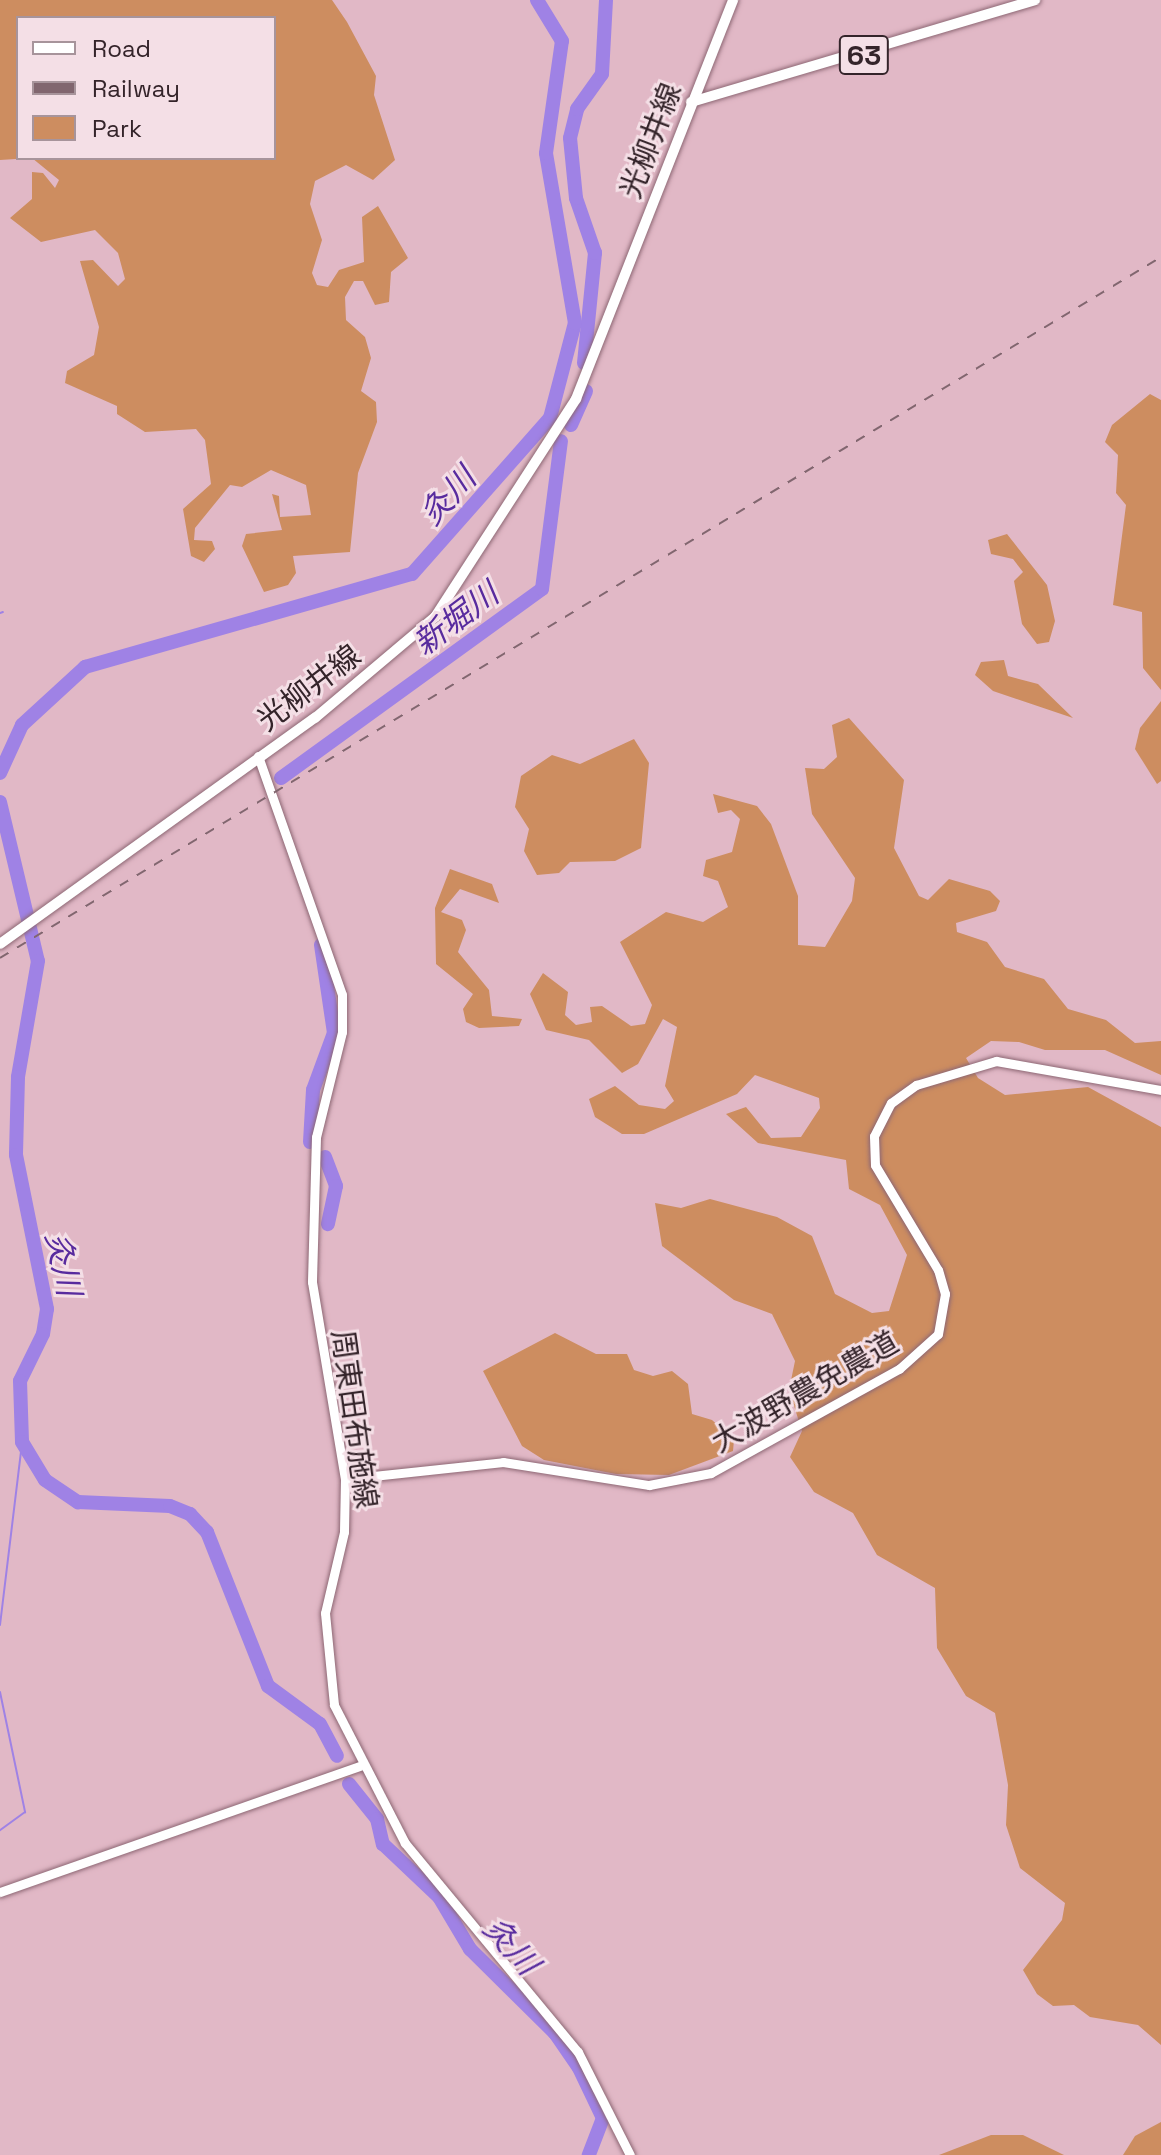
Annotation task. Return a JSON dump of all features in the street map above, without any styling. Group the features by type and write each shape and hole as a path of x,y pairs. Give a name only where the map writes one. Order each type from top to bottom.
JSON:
{"main road":[{"name":"光柳井線","path":"0,944 258,756 435,617 562,425 733,0"},
{"name":"63","path":"691,102 1035,0"}],"street":[{"name":"周東田布施線","path":"258,756 342,995 342,1032 316,1137 312,1282 345,1479 344,1532 325,1636 334,1705 360,1766 405,1843 578,2052 630,2155"},
{"name":"大波野農免農道","path":"345,1479 503,1462 649,1485 711,1473 899,1369 938,1334 945,1294 938,1270 875,1165 874,1136 891,1103 916,1085 996,1061 1161,1090"},
{"path":"0,1892 360,1766"}],"green space":[{"path":"0,0 332,0 376,76 374,95 395,160 373,180 346,165 315,181 310,204 322,240 312,273 317,285 328,287 339,270 364,262 362,217 378,206 408,258 391,272 389,302 375,305 363,281 354,281 345,297 346,320 365,337 371,358 361,391 376,402 377,422 358,473 350,552 293,556 296,573 288,585 264,592 242,546 246,534 282,530 272,494 279,496 280,517 311,515 306,485 271,470 242,487 230,485 195,528 194,540 212,541 215,549 204,562 191,556 183,509 211,484 205,440 196,429 145,432 117,414 117,406 65,383 67,371 94,355 99,327 80,261 93,260 118,286 125,279 118,253 95,230 41,242 10,218 32,199 32,172 43,173 55,188 59,180 34,160 276,160 276,16 16,16 16,159 0,160"},
{"path":"1150,394 1161,400 1161,690 1143,668 1142,612 1113,605 1126,505 1116,493 1118,455 1105,442 1112,425"},
{"path":"1007,534 1047,585 1055,621 1049,642 1037,644 1022,624 1014,581 1023,572 1013,559 991,554 988,540"},
{"path":"1004,660 1008,676 1038,684 1073,718 993,691 975,675 981,662"},
{"path":"1161,701 1161,781 1157,784 1135,749 1140,728"},
{"path":"849,718 904,780 894,848 919,896 928,900 949,879 990,891 1000,901 996,911 956,923 957,932 987,942 1005,967 1044,979 1068,1009 1106,1020 1135,1043 1161,1041 1161,1075 1105,1050 1045,1050 1019,1042 991,1041 966,1058 978,1078 1005,1095 1088,1087 1161,1127 1161,2045 1138,2025 1090,2017 1074,2005 1053,2006 1037,1994 1023,1970 1062,1920 1065,1903 1020,1868 1006,1825 1008,1785 995,1713 966,1696 937,1648 935,1588 877,1555 853,1513 814,1492 790,1457 802,1431 789,1390 795,1361 772,1314 734,1300 662,1246 655,1203 681,1208 710,1199 777,1217 812,1236 835,1294 872,1313 889,1311 907,1255 880,1205 849,1189 846,1160 758,1143 726,1114 746,1107 771,1138 801,1137 820,1108 819,1098 755,1075 737,1094 644,1134 622,1134 595,1117 589,1099 615,1086 639,1105 665,1109 674,1101 665,1086 677,1027 663,1019 638,1064 622,1073 589,1040 546,1030 530,994 543,973 568,992 565,1015 576,1025 592,1022 590,1007 602,1006 631,1026 645,1024 652,1005 620,942 666,912 703,922 728,907 718,881 703,876 706,860 732,852 740,819 731,810 718,813 713,794 757,806 771,824 798,896 798,945 825,947 852,901 855,878 812,814 805,768 824,769 837,757 832,725"},
{"path":"634,739 649,763 641,848 615,861 570,862 559,873 537,875 524,851 529,829 515,807 521,776 552,755 580,764"},
{"path":"450,869 492,884 499,903 460,889 441,912 462,920 466,930 458,952 489,990 492,1016 522,1019 519,1026 479,1028 466,1022 463,1009 473,994 436,964 435,908"},
{"path":"555,1333 596,1354 627,1354 634,1370 653,1376 672,1371 688,1384 692,1414 712,1420 734,1440 733,1451 669,1475 616,1474 544,1460 522,1446 483,1371"},
{"path":"1161,2122 1161,2155 1123,2155 1135,2136"},
{"path":"991,2135 1023,2135 1064,2155 939,2155"}],"waterway":[{"name":"灸川","path":"0,773 22,725 85,667 412,574 550,418 575,323 546,153 562,41 537,0"},
{"name":"新堀川","path":"584,363 595,253 576,198 570,138 577,109 602,74 606,0"},
{"name":"新堀川","path":"571,425 586,391"},
{"name":"新堀川","path":"281,778 542,589 561,441"},
{"name":"灸川","path":"0,802 38,961 18,1077 16,1155 47,1309 43,1334 20,1381 22,1442 45,1480 78,1502 170,1506 190,1514 207,1532 268,1686 320,1724 337,1756"},
{"name":"新堀川","path":"310,1142 313,1090 334,1033 321,945"},
{"name":"新堀川","path":"325,1157 336,1186 328,1224"},
{"path":"0,1625 22,1442"},
{"path":"0,1692 25,1812 0,1830"},
{"name":"灸川","path":"349,1784 377,1819 383,1844 439,1897 470,1949 555,2033 579,2068 603,2118 589,2155"}],"railway":[{"path":"0,958 1161,257"}]}
